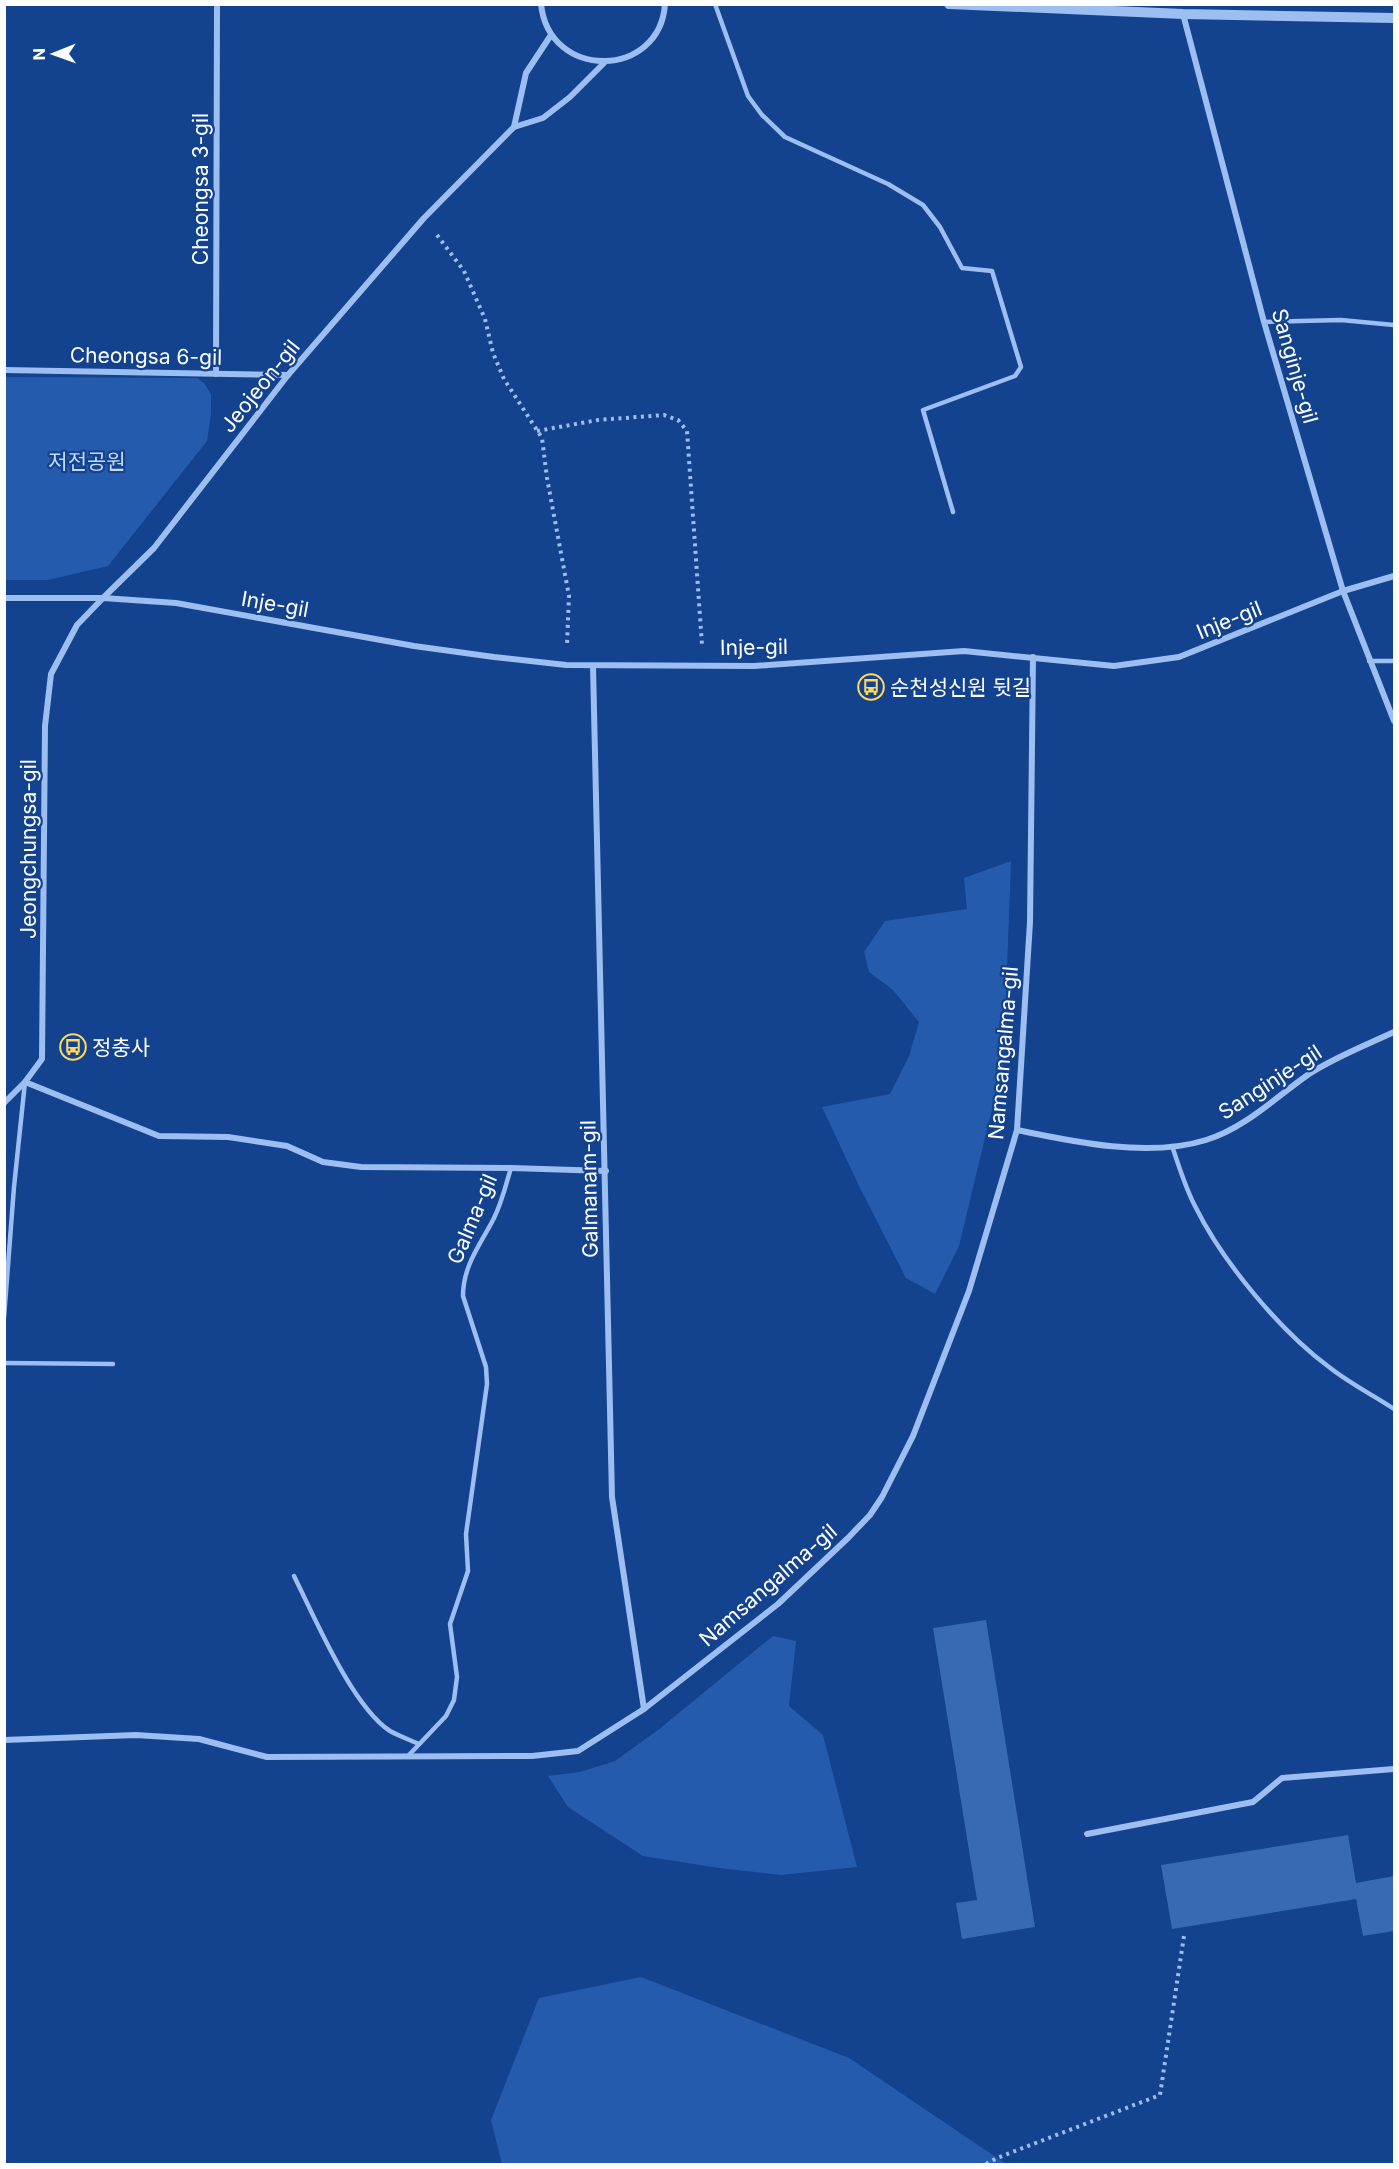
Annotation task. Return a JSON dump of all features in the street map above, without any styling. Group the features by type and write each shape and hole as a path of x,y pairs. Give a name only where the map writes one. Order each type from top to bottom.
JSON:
{"street":[{"name":"Cheongsa 3-gil","path":"216,374 217,4"},
{"path":"541,4 542,16 551,35 565,50 584,60 604,63 624,58 643,48 656,33 664,14 665,4"},
{"path":"949,4 1183,14 1395,18"},
{"name":"Sanginje-gil","path":"1183,14 1264,322 1343,591 1369,661 1395,721"},
{"path":"514,127 526,73 551,35"},
{"name":"Jeojeon-gil","path":"104,598 154,548 288,375 424,218 514,127 543,118 604,63"},
{"name":"Cheongsa 6-gil","path":"4,370 288,375"},
{"name":"Inje-gil","path":"104,598 176,603 414,646 494,657 593,666 703,664 754,666 964,651 1114,666 1179,657 1343,591 1395,576"},
{"path":"4,598 104,598"},
{"name":"Jeongchungsa-gil","path":"4,1103 25,1082 42,1059 45,726 51,674 77,625 104,598"},
{"name":"Namsangalma-gil","path":"4,1740 136,1735 199,1739 267,1757 532,1756 578,1751 644,1709 778,1604 870,1515 882,1497 913,1436 969,1291 1017,1130 1030,921 1033,657"},
{"name":"Galmanam-gil","path":"593,666 612,1497 644,1709"},
{"name":"Sanginje-gil","path":"1017,1130 1059,1139 1131,1148 1172,1146 1206,1140 1247,1121 1310,1073 1347,1053 1395,1032"},
{"name":"Galma-gil","path":"25,1082 159,1136 228,1137 287,1146 323,1162 361,1167 511,1168"},
{"path":"511,1168 606,1170"},
{"path":"1087,1834 1253,1802 1282,1778 1395,1769"}],"lane":[{"path":"715,4 748,96 762,115 785,137 888,184 923,204 940,227 962,268 992,271 1021,367 1016,376 923,410 953,512"},
{"path":"1264,322 1341,320 1395,325"},
{"path":"1369,661 1395,661"},
{"path":"4,1318 25,1082"},
{"path":"1172,1146 1194,1205 1216,1243 1275,1317 1305,1348 1330,1369 1395,1409"},
{"name":"Galma-gil","path":"407,1757 446,1716 454,1700 457,1677 450,1624 468,1571 466,1534 471,1484 487,1384 486,1367 463,1296 463,1284 474,1252 495,1216 511,1168"},
{"path":"4,1363 113,1364"},
{"path":"294,1576 340,1667 372,1716 390,1730 419,1744"}],"path":[{"path":"424,218 464,271 485,320 493,353 504,379 542,438 547,478 569,596 566,664"},
{"path":"537,431 598,420 664,415 678,420 687,431 703,664"},
{"path":"986,2164 1160,2095 1184,1936"}],"green space":[{"name":"저전공원","path":"5,377 197,378 204,383 211,394 207,441 108,566 48,580 5,580"},
{"path":"1011,861 1003,1075 990,1117 959,1246 935,1294 906,1278 822,1107 890,1094 909,1056 919,1022 893,990 869,972 864,952 885,921 967,909 964,878"},
{"path":"773,1636 796,1641 789,1706 823,1735 857,1867 781,1875 643,1856 568,1807 548,1776 580,1772 615,1761 658,1730"},
{"path":"641,1977 849,2058 1006,2164 502,2164 491,2120 539,1998"}],"building":[{"path":"986,1620 1035,1927 962,1939 956,1903 977,1900 933,1628"},
{"path":"1348,1835 1356,1883 1394,1876 1394,1931 1363,1936 1356,1899 1172,1929 1161,1865"}],"place":[{"name":"순천성신원 뒷길","path":"871,687"},
{"name":"정충사","path":"73,1047"}]}
